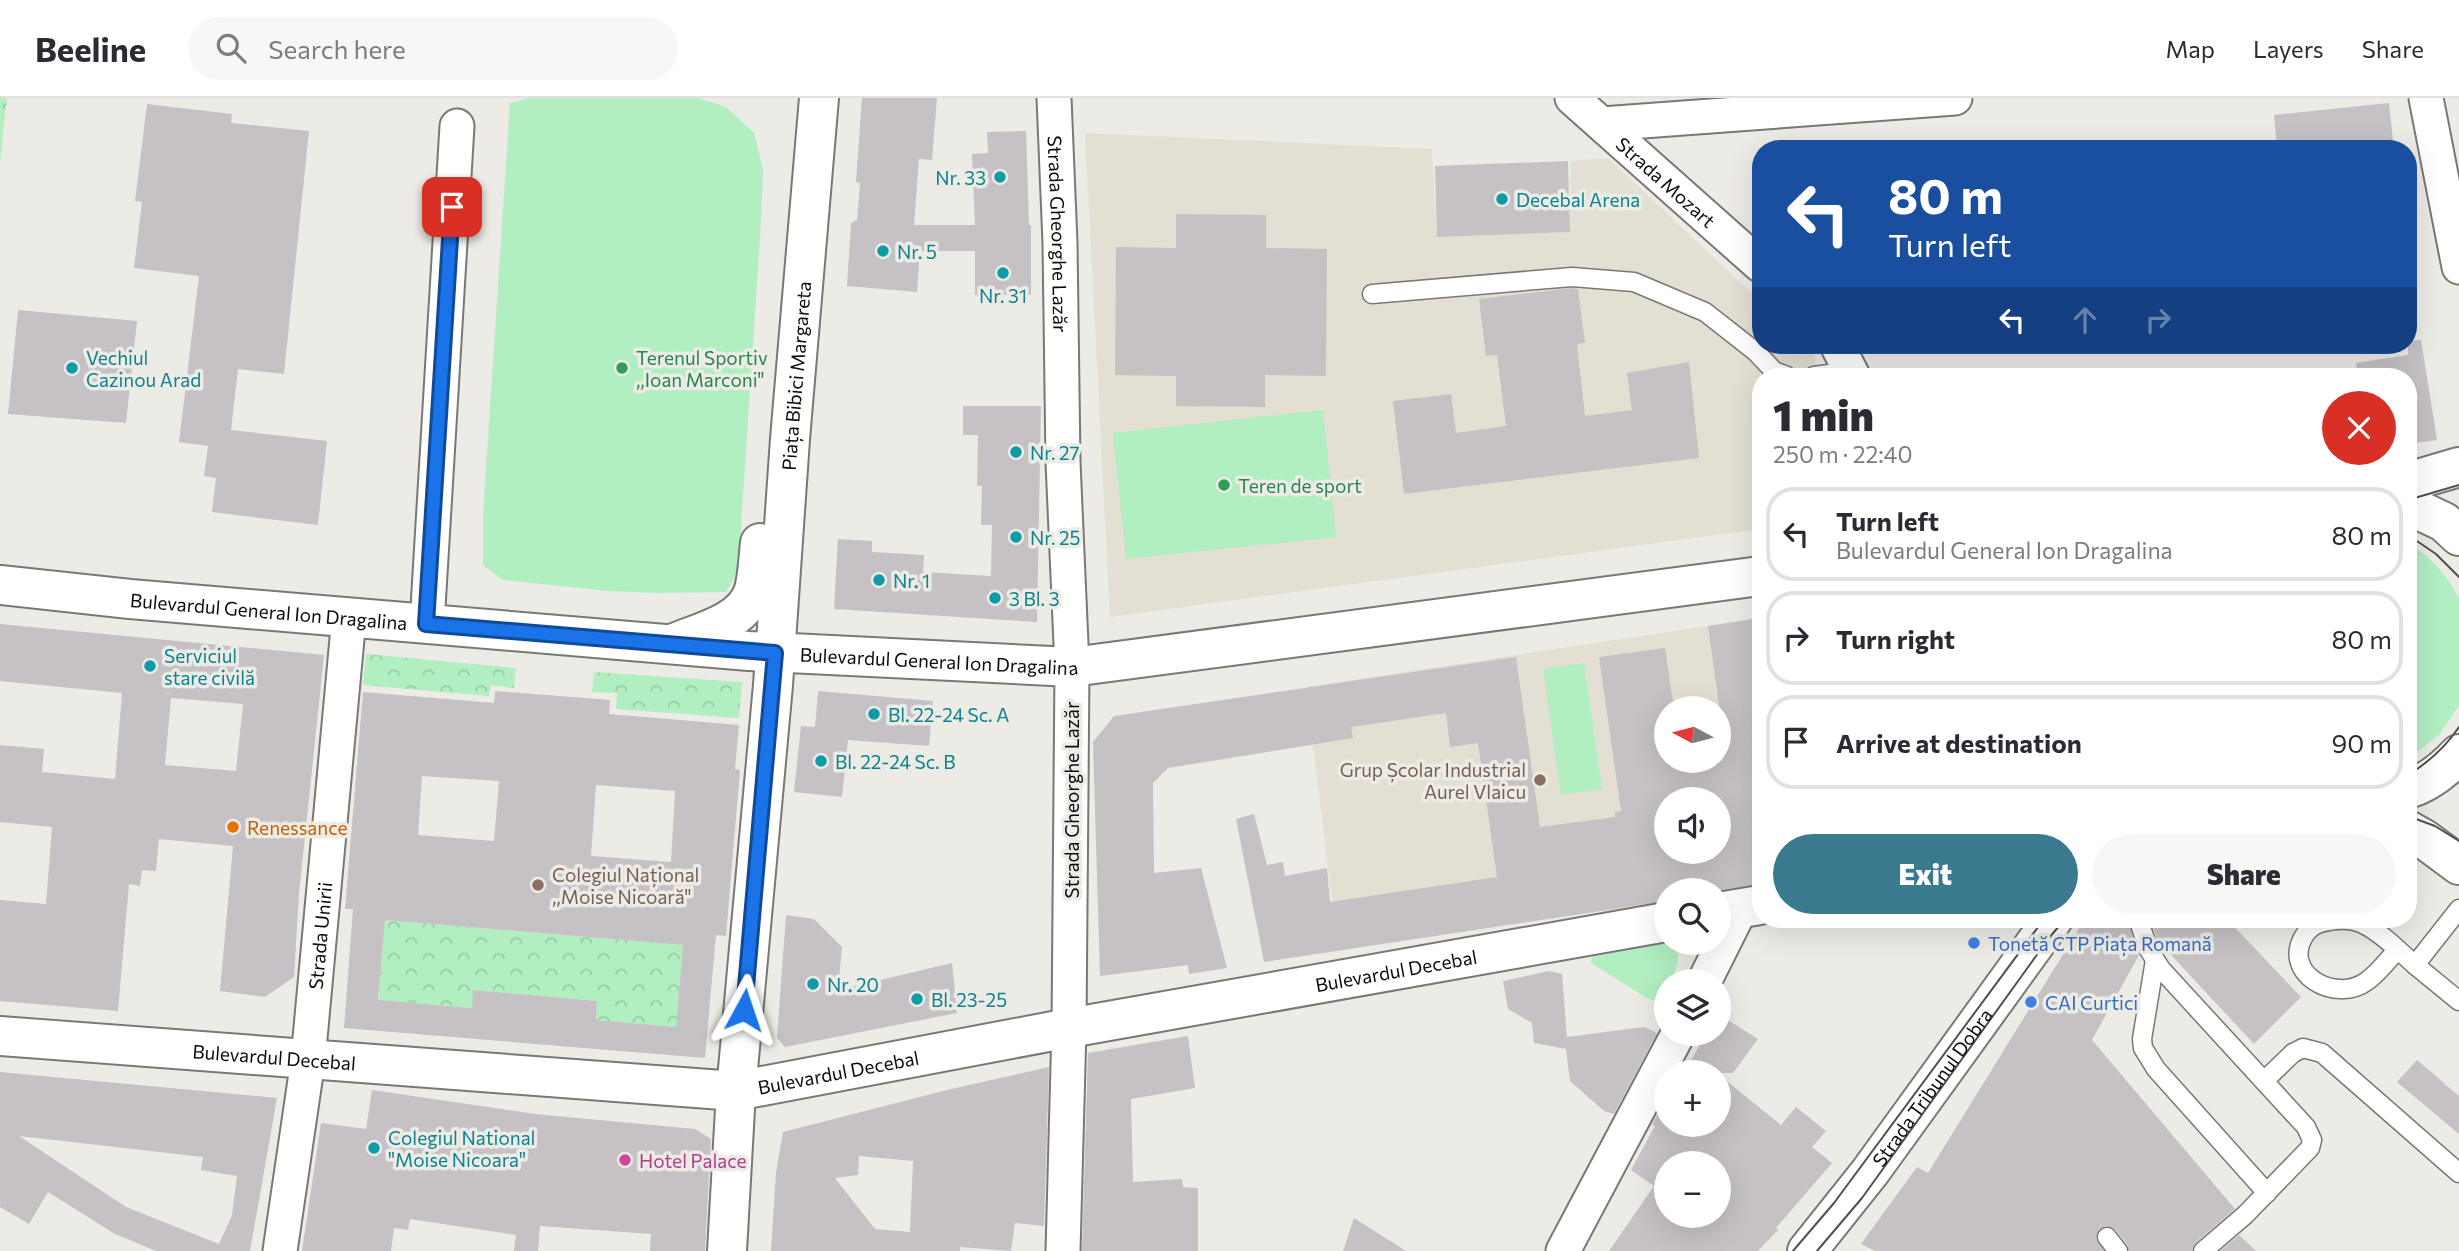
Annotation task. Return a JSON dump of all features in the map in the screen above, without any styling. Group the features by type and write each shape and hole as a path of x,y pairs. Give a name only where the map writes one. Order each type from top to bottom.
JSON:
{"main road":[{"name":"Piața Bibici Margareta","path":"727,1251 737,1091 819,98"},
{"path":"669,645 718,625 740,611 750,599 754,590 768,485 777,458 790,439"},
{"path":"2417,479 2459,467"},
{"path":"2417,509 2444,522 2459,536"},
{"name":"Bulevardul General Ion Dragalina","path":"0,585 131,599 669,645 775,653 1072,667 1752,577"},
{"path":"2417,786 2440,772 2459,754"},
{"path":"2417,835 2459,864"},
{"name":"Bulevardul Decebal","path":"0,1036 737,1091 1069,1028 1654,924"},
{"name":"Strada Tribunul Dobra","path":"1807,1251 1870,1172 2046,928"}],"street":[{"name":"Strada Gheorghe Lazăr","path":"1054,98 1060,243 1063,462 1072,667 1069,1028 1063,1251"},
{"name":"Strada Mozart","path":"1572,98 1752,258"},
{"path":"1602,124 1955,98"},
{"path":"2426,98 2459,268"},
{"path":"426,624 457,126"},
{"name":"Strada Unirii","path":"280,1251 308,1060 349,617"},
{"path":"1710,969 1740,908"},
{"path":"1563,1251 1672,1046"}],"lane":[{"path":"1372,293 1573,277 1634,282 1704,312 1752,350"},
{"path":"1757,354 1771,368"},
{"path":"2415,965 2459,909"},
{"path":"2141,928 2155,960 2306,1127 2312,1140 2310,1148 2267,1193 2203,1251"},
{"path":"2312,928 2301,941 2298,955 2302,969 2310,979 2336,990 2353,988 2367,982 2397,950"},
{"path":"2371,928 2459,1001"},
{"path":"2155,960 2143,1024 2143,1048 2157,1069 2267,1193"},
{"path":"2264,1081 2293,1053 2303,1048 2322,1053 2459,1173"}],"shaded area":[{"path":"1085,133 1432,149 1437,237 1570,232 1571,161 1608,158 1752,293 1752,354 1814,354 1816,368 1752,368 1752,530 1110,617"},
{"name":"Grup Școlar Industrial Aurel Vlaicu","path":"1752,619 1752,889 1731,892 1731,878 1654,878 1654,904 1338,950 1306,687"}],"green space":[{"path":"0,98 7,98 0,162"},
{"name":"Terenul Sportiv ,,Ioan Marconi\"","path":"530,98 698,98 726,107 754,133 763,169 761,222 738,572 726,592 608,591 503,580 483,565 483,514 510,103"},
{"name":"Teren de sport","path":"1323,410 1336,537 1126,559 1113,433"},
{"path":"2417,549 2437,567 2459,598 2459,705 2439,735 2417,752"},
{"path":"366,654 516,668 514,688 491,685 489,696 363,685"},
{"path":"1584,663 1602,789 1561,795 1543,669"},
{"path":"594,672 742,682 739,718 616,709 617,693 592,692"},
{"path":"385,920 683,945 676,1027 596,1020 597,1001 474,990 472,1008 378,1000"},
{"path":"1654,944 1654,955 1678,955 1678,960 1676,969 1654,969 1654,1000 1648,999 1591,963 1592,957"}],"building":[{"path":"862,98 937,98 932,160 919,159 914,225 975,225 972,154 988,153 987,132 1026,131 1031,225 1031,295 975,295 975,251 920,251 917,292 847,286 851,223 857,220 860,183 856,182"},
{"path":"2389,103 2393,140 2276,140 2274,115"},
{"path":"147,104 232,114 231,123 309,131 284,374 238,369 231,430 327,441 318,525 212,512 216,478 204,476 208,446 179,442 199,276 134,268 142,202 135,201"},
{"name":"Decebal Arena","path":"1568,161 1570,232 1437,237 1435,166"},
{"path":"1176,214 1266,215 1266,248 1327,249 1326,376 1265,375 1265,407 1176,406 1176,376 1115,375 1116,247 1176,248"},
{"path":"1578,289 1585,343 1577,344 1585,416 1632,410 1627,373 1689,362 1699,458 1404,494 1393,401 1451,394 1456,433 1506,426 1497,355 1486,356 1479,299"},
{"name":"Vechiul Cazinou Arad","path":"18,310 137,321 126,423 8,414"},
{"path":"2417,340 2421,340 2437,440 2417,443 2417,368 2357,368 2356,363 2417,354"},
{"path":"963,406 1041,406 1037,622 834,609 838,539 872,541 872,552 924,555 923,572 991,576 992,525 981,525 982,486 977,486 978,435 963,435"},
{"path":"1752,619 1752,885 1731,888 1731,878 1654,878 1654,903 1264,962 1236,819 1254,814 1267,865 1283,862 1285,876 1327,868 1330,902 1497,877 1478,743 1450,747 1446,713 1351,727 1353,738 1168,768 1153,783 1154,873 1201,868 1227,968 1189,974 1188,965 1100,976 1093,742 1114,716 1516,657 1540,827 1615,817 1615,812 1621,811 1599,657 1665,648 1672,696 1654,696 1654,774 1731,774 1731,696 1718,696 1708,626"},
{"path":"0,624 324,655 299,894 294,977 265,997 220,991 233,846 159,839 156,871 142,870 140,886 129,884 118,1011 0,1001 0,900 46,904 52,827 0,822 0,745 44,749 42,772 115,779 122,693 0,681","holes":["171,698 243,704 236,771 165,765"]},
{"name":"Colegiul Național ,,Moise Nicoară\"","path":"495,691 610,700 609,714 739,725 735,769 740,770 726,936 716,935 705,1058 344,1028 353,909 345,909 363,692 494,703","holes":["422,776 499,781 494,841 418,835","596,785 675,791 671,862 591,856","385,920 683,945 676,1027 596,1020 597,1001 473,990 472,1008 378,1000"]},
{"name":"Bl. 22-24 Sc. A","path":"818,691 933,701 929,746 848,740 842,797 794,792 801,726 815,727"},
{"name":"Nr. 20","path":"786,915 814,919 842,947 838,990 952,963 957,1013 785,1047 777,1038"},
{"path":"2079,928 2130,928 2139,955 2092,1040 2235,1209 2196,1242 2192,1251 2129,1251 2116,1230 2106,1226 2099,1229 2096,1238 2104,1251 1875,1251 1861,1244 1917,1167 1928,1173"},
{"path":"2153,928 2236,928 2301,997 2254,1044 2158,941"},
{"path":"1549,971 1562,974 1567,1037 1644,1027 1654,1032 1654,1039 1614,1114 1604,1111 1570,1081 1566,1049 1534,1043 1532,1023 1508,1009 1503,981"},
{"path":"1731,1022 1758,1039 1733,1073 1731,1060 1691,1060 1699,1046 1731,1046"},
{"path":"1188,1036 1195,1088 1131,1099 1133,1182 1182,1179 1183,1187 1198,1188 1198,1251 1082,1251 1088,1053"},
{"path":"2417,1060 2459,1096 2459,1134 2397,1082"},
{"path":"1049,1067 1044,1226 1015,1223 1011,1251 960,1247 960,1251 771,1251 776,1173 783,1132","holes":["859,1156 913,1161 910,1232 875,1229 835,1178 858,1175"]},
{"path":"0,1072 277,1098 250,1251 156,1251 115,1234 48,1192 29,1224 0,1207","holes":["19,1136 203,1157 201,1170 237,1176 232,1215 219,1244 126,1207"]},
{"path":"1731,1085 1781,1125 1796,1107 1826,1131 1812,1147 1832,1163 1758,1251 1609,1251 1654,1186 1631,1170 1654,1128 1654,1137 1731,1137"},
{"path":"372,1090 535,1114 695,1129 711,1139 705,1251 650,1251 651,1234 540,1226 538,1251 514,1251 516,1235 410,1219 408,1230 394,1228 391,1251 302,1251 321,1123 366,1129"},
{"path":"1354,1218 1406,1251 1343,1251"},
{"path":"2239,1235 2256,1251 2220,1251"}],"tram line":[{"path":"2417,497 2459,485"},
{"path":"2417,541 2436,554 2459,577"},
{"path":"2417,769 2436,754 2459,727"},
{"path":"2417,819 2435,826 2459,841"},
{"path":"1793,1251 1834,1203 2037,928"},
{"path":"1817,1251 1862,1198 2057,928"}],"place":[{"name":"Nr. 33","path":"1000,177"},
{"name":"Decebal Arena","path":"1502,199"},
{"name":"Nr. 5","path":"883,251"},
{"name":"Nr. 31","path":"1003,273"},
{"name":"Vechiul Cazinou Arad","path":"72,368"},
{"name":"Terenul Sportiv ,,Ioan Marconi\"","path":"622,368"},
{"name":"Nr. 27","path":"1016,452"},
{"name":"Teren de sport","path":"1224,485"},
{"name":"Nr. 25","path":"1016,537"},
{"name":"Nr. 1","path":"879,580"},
{"name":"3 Bl. 3","path":"995,598"},
{"name":"Serviciul stare civilă","path":"150,666"},
{"name":"Bl. 22-24 Sc. A","path":"874,714"},
{"name":"Bl. 22-24 Sc. B","path":"821,761"},
{"name":"Grup Școlar Industrial Aurel Vlaicu","path":"1540,780"},
{"name":"Renessance","path":"233,827"},
{"name":"Colegiul Național ,,Moise Nicoară\"","path":"538,885"},
{"name":"Tonetă CTP Piața Romană","path":"1974,943"},
{"name":"Nr. 20","path":"813,984"},
{"name":"Bl. 23-25","path":"917,999"},
{"name":"CAI Curtici","path":"2031,1002"},
{"name":"Colegiul National \"Moise Nicoara\"","path":"374,1148"},
{"name":"Hotel Palace","path":"625,1160"}],"route":[{"path":"452,207 426,624 775,653 744,1010"}]}
